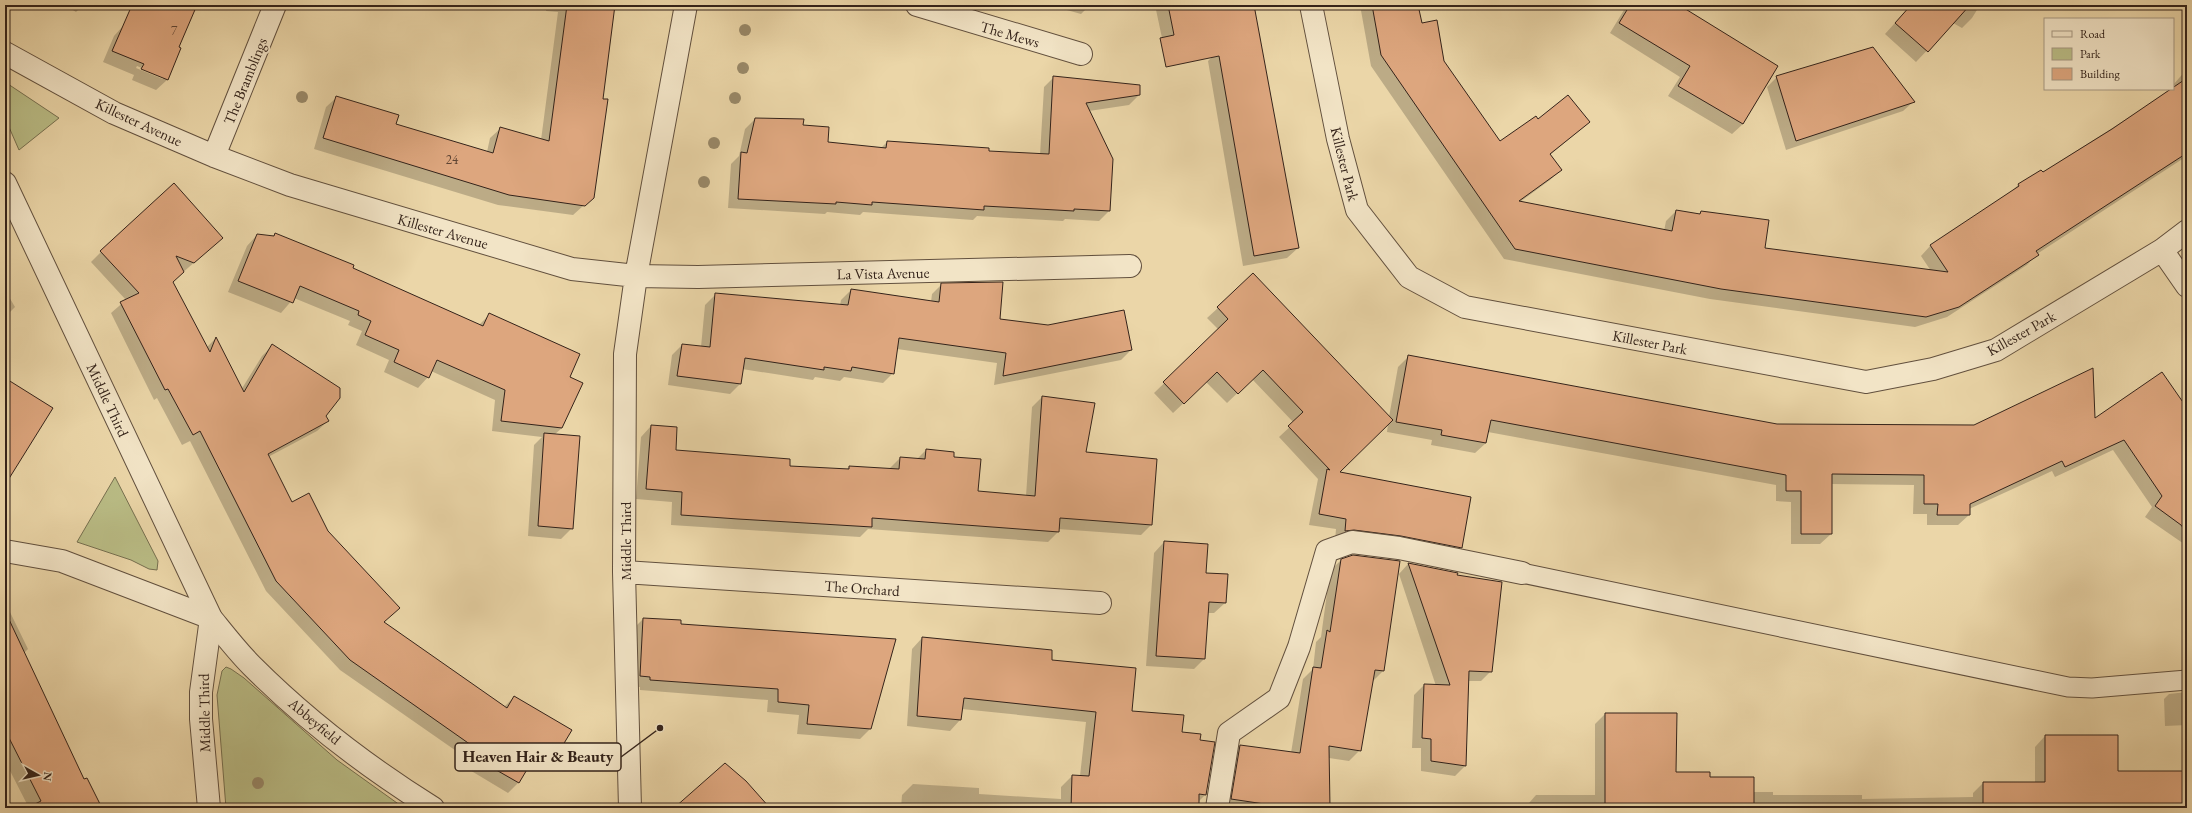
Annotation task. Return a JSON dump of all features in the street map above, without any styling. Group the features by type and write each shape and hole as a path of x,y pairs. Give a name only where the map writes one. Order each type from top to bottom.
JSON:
{"street":[{"name":"The Bramblings","path":"214,156 275,5"},
{"path":"636,276 686,5"},
{"name":"The Mews","path":"918,5 1081,54"},
{"name":"Killester Park","path":"1311,5 1338,139 1357,210 1409,277 1465,307 1866,382 1933,369 1996,350 2162,250 2187,231"},
{"name":"Killester Avenue","path":"5,53 41,71 114,113 214,156 290,185 572,269 636,276"},
{"name":"Middle Third","path":"5,183 211,618 201,692 201,719 209,808"},
{"path":"2162,250 2187,286"},
{"name":"La Vista Avenue","path":"636,276 698,277 1130,266"},
{"name":"Middle Third","path":"630,808 624,572 625,354 636,276"},
{"path":"1217,808 1228,733 1279,698 1299,647 1327,551 1352,542 1399,548 1522,573"},
{"path":"5,551 62,561 211,618"},
{"name":"The Orchard","path":"624,572 1100,604"},
{"name":"Abbeyfield","path":"211,618 252,666 313,721 392,783 433,808"}],"lane":[{"path":"1522,573 2068,687 2092,688 2187,680"}],"green space":[{"path":"5,82 59,118 19,150 5,118"},
{"path":"115,477 158,561 157,570 149,569 131,560 77,542"},
{"path":"226,667 244,678 337,760 404,808 226,808 217,695 222,671"}],"building":[{"path":"132,5 197,5 179,47 181,48 168,80 141,69 144,64 112,51"},
{"path":"567,5 615,5 603,99 608,99 594,198 585,206 509,195 323,138 336,96 399,115 396,124 493,153 500,127 549,141"},
{"path":"1168,5 1254,5 1299,248 1254,256 1219,56 1166,67 1160,38 1174,35"},
{"path":"1372,5 1418,5 1422,23 1437,20 1444,61 1500,141 1536,116 1538,119 1568,95 1590,122 1550,154 1562,170 1519,201 1672,231 1676,210 1700,214 1701,211 1769,220 1765,248 1948,272 1930,245 2019,186 2018,184 2041,170 2043,172 2112,129 2169,90 2174,90 2174,87 2187,78 2187,153 2036,251 2039,255 1959,307 1926,317 1721,289 1515,249 1381,55"},
{"path":"1630,5 1679,5 1778,66 1743,124 1678,86 1690,66 1619,23"},
{"path":"1911,5 1970,5 1928,52 1895,23"},
{"path":"1873,47 1915,102 1796,141 1776,76"},
{"path":"1053,76 1140,85 1140,95 1086,103 1113,159 1110,211 1074,209 1074,211 984,206 984,210 872,202 872,205 836,202 836,204 738,199 741,152 747,153 755,118 804,119 803,125 829,127 828,142 886,148 887,141 989,148 989,151 1049,154"},
{"path":"174,183 223,238 194,263 176,256 184,272 173,282 210,352 216,337 244,392 272,344 340,388 340,398 326,416 329,421 268,454 292,502 309,493 328,531 400,608 384,622 507,708 514,696 572,730 557,755 541,746 519,783 477,759 481,752 350,660 276,581 200,431 193,435 168,389 165,390 120,302 139,293 100,251"},
{"path":"275,233 354,265 353,268 483,326 489,313 580,354 570,377 583,383 562,428 501,421 505,390 437,360 429,378 394,362 399,350 365,335 371,321 358,315 359,311 300,286 293,303 238,281 257,234 274,236"},
{"path":"1253,273 1393,420 1340,472 1471,497 1462,548 1401,536 1354,530 1345,531 1346,519 1319,514 1327,469 1330,470 1288,426 1303,412 1263,370 1238,394 1217,372 1184,404 1163,382 1228,319 1217,307"},
{"path":"1003,282 1000,319 1048,325 1124,310 1132,350 1003,376 1006,353 899,338 894,374 852,367 851,371 824,367 824,370 745,358 741,384 677,376 682,344 710,347 715,293 848,305 851,289 939,302 941,283"},
{"path":"1408,355 1777,424 1974,425 2093,368 2095,418 2162,372 2187,408 2187,533 2181,525 2155,506 2162,496 2124,440 2065,467 2062,461 1970,504 1970,515 1937,515 1938,504 1924,504 1924,475 1832,474 1832,534 1801,534 1801,491 1786,491 1786,475 1491,420 1486,443 1441,435 1442,430 1396,422"},
{"path":"5,378 53,408 5,485"},
{"path":"1042,396 1095,403 1086,452 1157,459 1152,525 1060,518 1059,532 872,518 872,527 681,515 682,492 646,489 651,425 677,427 676,450 790,459 790,466 849,469 849,466 899,469 900,457 925,459 926,449 954,452 954,457 981,459 978,491 1035,496"},
{"path":"544,433 580,436 573,529 538,526"},
{"path":"1164,541 1208,544 1206,573 1228,574 1226,603 1209,602 1205,659 1156,656"},
{"path":"1353,555 1400,561 1384,671 1375,670 1361,751 1329,746 1330,808 1291,808 1231,799 1240,745 1300,753 1313,667 1321,668 1327,630 1330,632 1341,559"},
{"path":"1408,563 1458,573 1457,575 1502,582 1492,672 1469,671 1466,766 1431,761 1431,739 1422,738 1424,684 1450,685"},
{"path":"5,611 84,779 87,778 102,808 27,808 41,801 5,730"},
{"path":"643,618 681,620 681,624 896,639 871,729 807,724 809,705 778,702 778,689 650,680 650,677 640,676"},
{"path":"922,637 1052,650 1052,660 1136,668 1132,711 1184,715 1182,732 1201,734 1200,740 1215,742 1206,795 1199,794 1199,808 1071,808 1072,775 1089,776 1096,712 964,698 961,720 917,716"},
{"path":"1605,713 1677,713 1676,772 1710,772 1710,777 1754,777 1754,808 1605,808"},
{"path":"2045,735 2118,735 2118,771 2187,771 2187,808 1983,808 1983,782 2045,782"},
{"path":"725,763 746,781 770,808 674,808"}],"place":[{"name":"Heaven Hair & Beauty","path":"660,728"}]}
